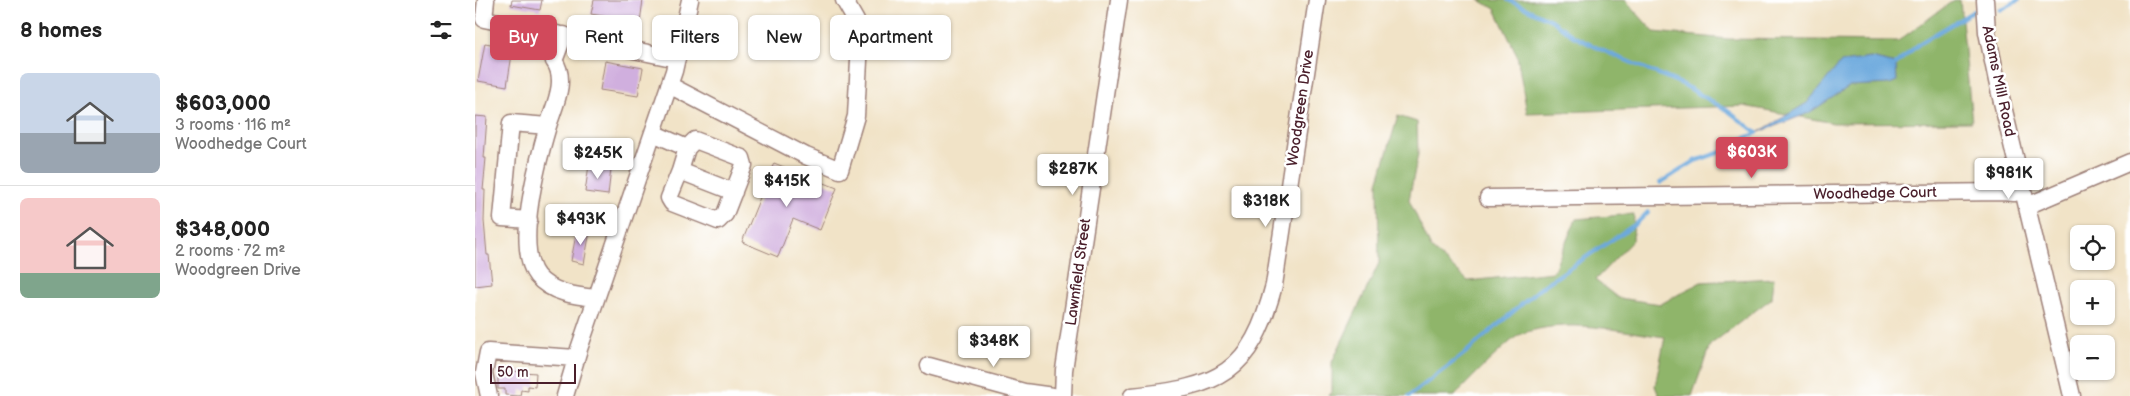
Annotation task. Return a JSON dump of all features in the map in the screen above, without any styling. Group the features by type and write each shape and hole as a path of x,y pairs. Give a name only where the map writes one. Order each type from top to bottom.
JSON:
{"street":[{"path":"486,0 484,19 652,54"},
{"path":"687,15 690,0"},
{"path":"669,85 806,156 840,170 856,116 860,42 857,21 844,0"},
{"name":"Lawnfield Street","path":"1063,396 1065,360 1119,0"},
{"name":"Woodgreen Drive","path":"1132,396 1191,388 1217,377 1229,370 1243,356 1262,327 1274,285 1317,0"},
{"name":"Adams Mill Road","path":"1985,0 1987,32 2072,396"},
{"path":"564,35 554,61 558,66 561,76 559,91 536,172 529,220 528,256 532,269 549,286 574,296 596,298"},
{"path":"565,396 576,358 677,60"},
{"path":"529,220 502,218 511,123 548,126"},
{"path":"653,132 687,148"},
{"path":"695,140 742,158 744,166 725,214 718,221 672,203 669,198 687,148 695,140"},
{"name":"Woodhedge Court","path":"1488,198 1982,192 2014,193 2025,198 2130,162"},
{"path":"680,171 734,192"},
{"path":"489,396 484,372 488,352 576,358"},
{"path":"929,366 1024,392 1053,396"}],"green space":[{"path":"1479,0 1625,0 1654,32 1728,39 1898,41 1954,0 1960,0 1972,122 1833,123 1744,106 1527,113 1517,55 1495,9"},
{"path":"1398,116 1417,122 1418,154 1409,200 1431,248 1468,281 1553,272 1576,219 1634,214 1633,240 1595,280 1618,298 1661,304 1701,282 1774,278 1772,298 1710,345 1692,396 1659,396 1655,386 1665,337 1593,327 1556,326 1538,329 1516,337 1498,352 1455,396 1327,396 1332,393 1332,362 1379,263 1378,183"}],"water":[{"path":"1871,58 1896,64 1897,81 1890,84 1850,86 1809,113 1757,133 1807,103 1841,62"}],"building":[{"path":"512,0 542,0 540,10 511,5"},
{"path":"594,0 643,0 641,15 591,14"},
{"path":"485,43 490,44 490,60 511,60 507,86 478,81"},
{"path":"605,61 643,68 638,96 600,90"},
{"path":"475,116 487,117 483,190 485,190 484,221 487,255 489,255 492,284 475,286"},
{"path":"774,163 837,188 820,230 793,219 778,257 742,242"},
{"path":"589,165 611,169 608,195 585,192"},
{"path":"577,229 590,231 584,264 571,261"},
{"path":"498,370 536,373 535,387 528,386 528,391 521,390 520,396 505,395 505,389 498,389"}],"waterway":[{"path":"1508,0 1553,21 1573,36 1604,51 1684,85 1728,111 1757,133"},
{"path":"2000,10 2019,0"},
{"path":"1896,64 1920,43 1974,11"},
{"path":"1660,183 1695,161 1724,151 1742,139 1757,133"},
{"path":"1409,396 1464,354 1543,286 1637,223 1648,212"}]}
